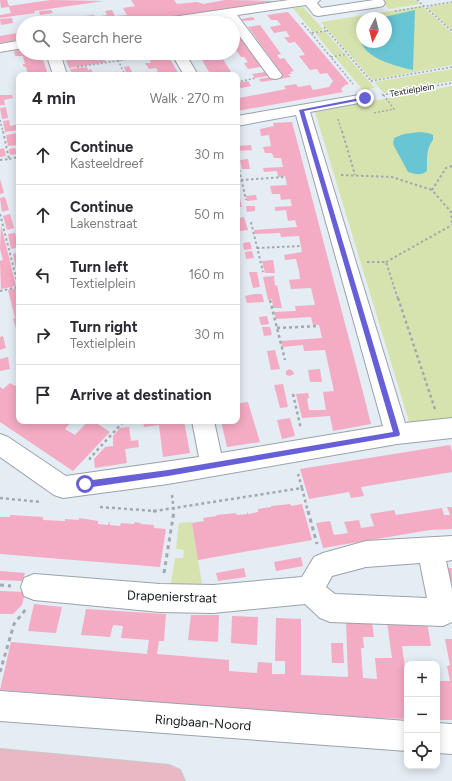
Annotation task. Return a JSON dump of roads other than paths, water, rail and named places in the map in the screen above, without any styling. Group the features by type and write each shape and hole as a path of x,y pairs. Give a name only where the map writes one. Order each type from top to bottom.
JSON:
{"main road":[{"path":"0,765 169,781"}],"street":[{"path":"204,16 308,1 318,12 379,3"},
{"path":"229,12 232,16"},
{"path":"240,27 275,75"},
{"path":"0,48 16,45"},
{"path":"55,60 59,72"},
{"path":"182,60 189,72"},
{"path":"240,120 365,98"},
{"path":"302,110 397,434"},
{"path":"204,424 212,465"},
{"path":"0,444 63,487 168,473 397,434 447,429"},
{"path":"442,549 443,612 330,608 310,590 323,566 366,554 442,549"},
{"name":"Drapenierstraat","path":"34,587 160,598 213,599 310,590"},
{"name":"Ringbaan-Noord","path":"0,706 404,736"},
{"path":"440,738 452,739"}],"water":[{"path":"415,10 413,70 396,66 377,58 364,48 392,48 392,15"},
{"path":"420,132 433,135 433,140 428,150 427,171 422,174 418,174 408,172 393,144 394,138 404,134"}]}
